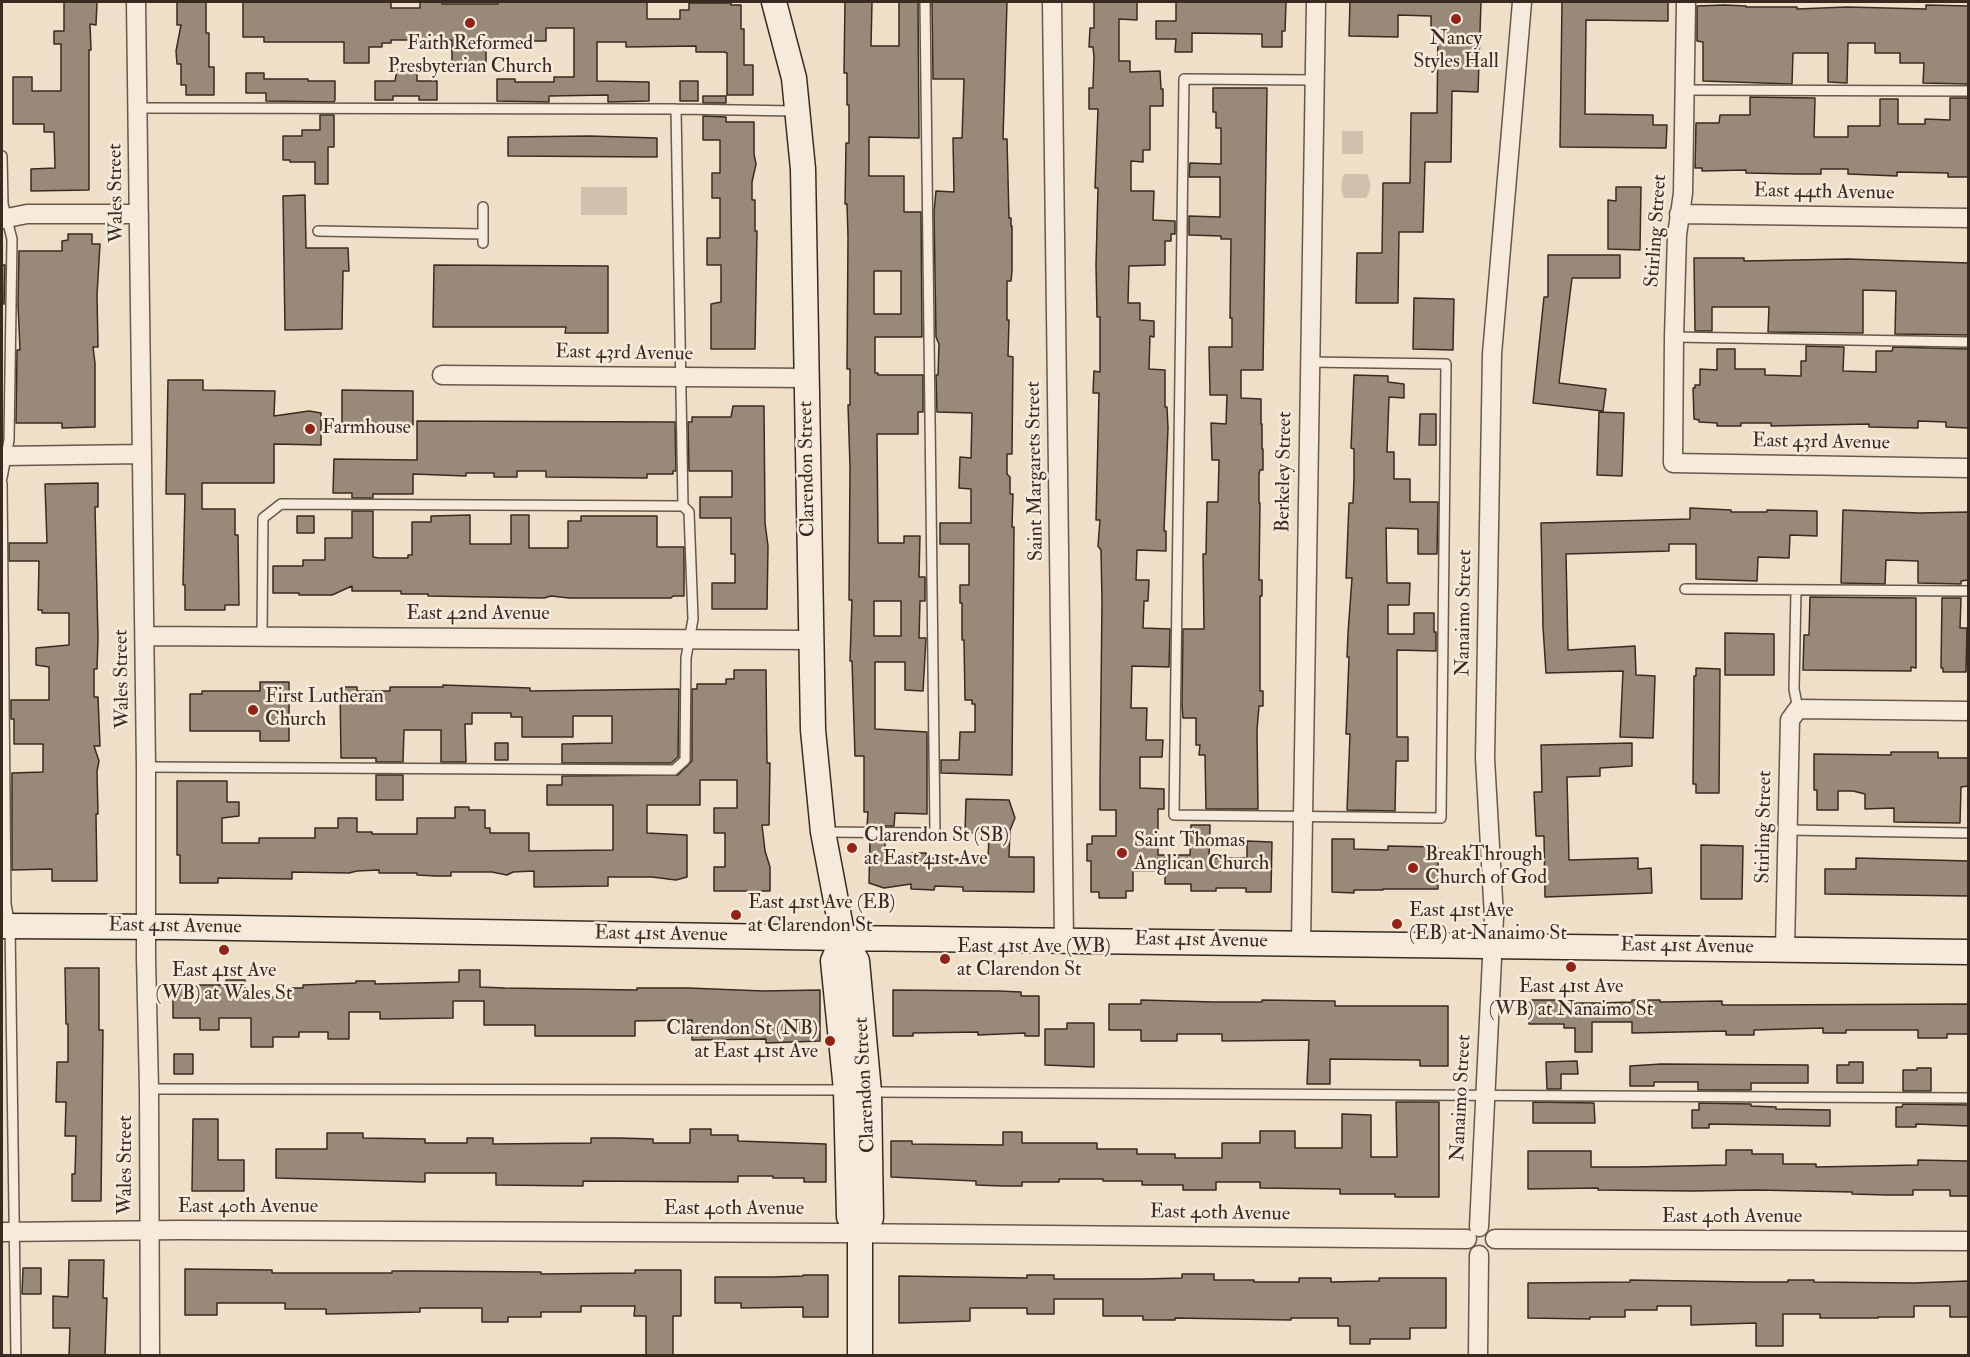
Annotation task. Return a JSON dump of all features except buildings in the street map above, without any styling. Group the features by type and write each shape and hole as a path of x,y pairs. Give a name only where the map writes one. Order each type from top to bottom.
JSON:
{"main road":[{"name":"Clarendon Street","path":"774,2 787,45 799,111 803,169 813,730 823,832 843,938 833,961 857,1091 849,1217 860,1233 860,1356"},
{"name":"East 41st Avenue","path":"6,926 146,926 843,938 1968,952"}],"street":[{"name":"Wales Street","path":"136,2 145,636 150,1356"},
{"name":"Saint Margarets Street","path":"1052,2 1064,940"},
{"name":"Berkeley Street","path":"1301,942 1316,2"},
{"name":"Nanaimo Street","path":"1473,1233 1485,1097 1494,917 1485,758 1492,354 1522,2"},
{"name":"Stirling Street","path":"1673,463 1674,338 1679,214 1683,193 1686,2"},
{"path":"4,218 27,214 139,214"},
{"name":"East 44th Avenue","path":"1679,214 1968,218"},
{"name":"East 43rd Avenue","path":"442,375 806,378"},
{"path":"4,456 142,454"},
{"name":"East 43rd Avenue","path":"1673,463 1968,468"},
{"name":"East 42nd Avenue","path":"145,636 812,640"},
{"name":"Stirling Street","path":"1785,948 1790,720 1798,709"},
{"path":"1798,709 1968,711"},
{"name":"East 40th Avenue","path":"8,1232 150,1230 1473,1233"},
{"path":"1492,1231 1495,1239 1491,1251 1479,1255 1471,1252 1473,1233 1492,1231"},
{"name":"East 40th Avenue","path":"1495,1239 1968,1241"},
{"path":"1478,1356 1479,1255"}],"lane":[{"path":"823,832 935,833 925,2"},
{"path":"1309,362 1446,364 1441,818 1174,815 1184,79 1313,80"},
{"path":"1684,90 1968,91"},
{"path":"139,108 799,111"},
{"path":"146,767 674,770 685,760 686,658 693,619 689,512 683,506 676,109"},
{"path":"2,156 4,218 12,239 6,341 9,440 4,456 2,478"},
{"path":"318,231 483,239 483,207"},
{"path":"1674,338 1968,342"},
{"path":"2,483 8,1232 16,1356"},
{"path":"262,636 263,518 281,504 683,506"},
{"path":"1684,589 1968,591"},
{"path":"1796,590 1794,689 1798,709"},
{"path":"1787,830 1968,832"},
{"path":"149,1089 1968,1098"}],"shaded area":[{"path":"1342,131 1363,131 1363,154 1342,154"},
{"path":"1344,174 1367,174 1371,186 1366,198 1344,198 1341,186"},
{"path":"581,187 627,187 627,215 581,215"}],"place":[{"name":"Nancy Styles Hall","path":"1456,19"},
{"name":"Faith Reformed Presbyterian Church","path":"470,23"},
{"name":"Farmhouse","path":"310,429"},
{"name":"First Lutheran Church","path":"253,710"},
{"name":"Clarendon St (SB) at East 41st Ave","path":"852,848"},
{"name":"Saint Thomas Anglican Church","path":"1122,853"},
{"name":"BreakThrough Church of God","path":"1413,868"},
{"name":"East 41st Ave (EB) at Clarendon St","path":"736,915"},
{"name":"East 41st Ave (EB) at Nanaimo St","path":"1397,924"},
{"name":"East 41st Ave (WB) at Wales St","path":"224,950"},
{"name":"East 41st Ave (WB) at Clarendon St","path":"945,959"},
{"name":"East 41st Ave (WB) at Nanaimo St","path":"1571,967"},
{"name":"Clarendon St (NB) at East 41st Ave","path":"830,1041"}]}
